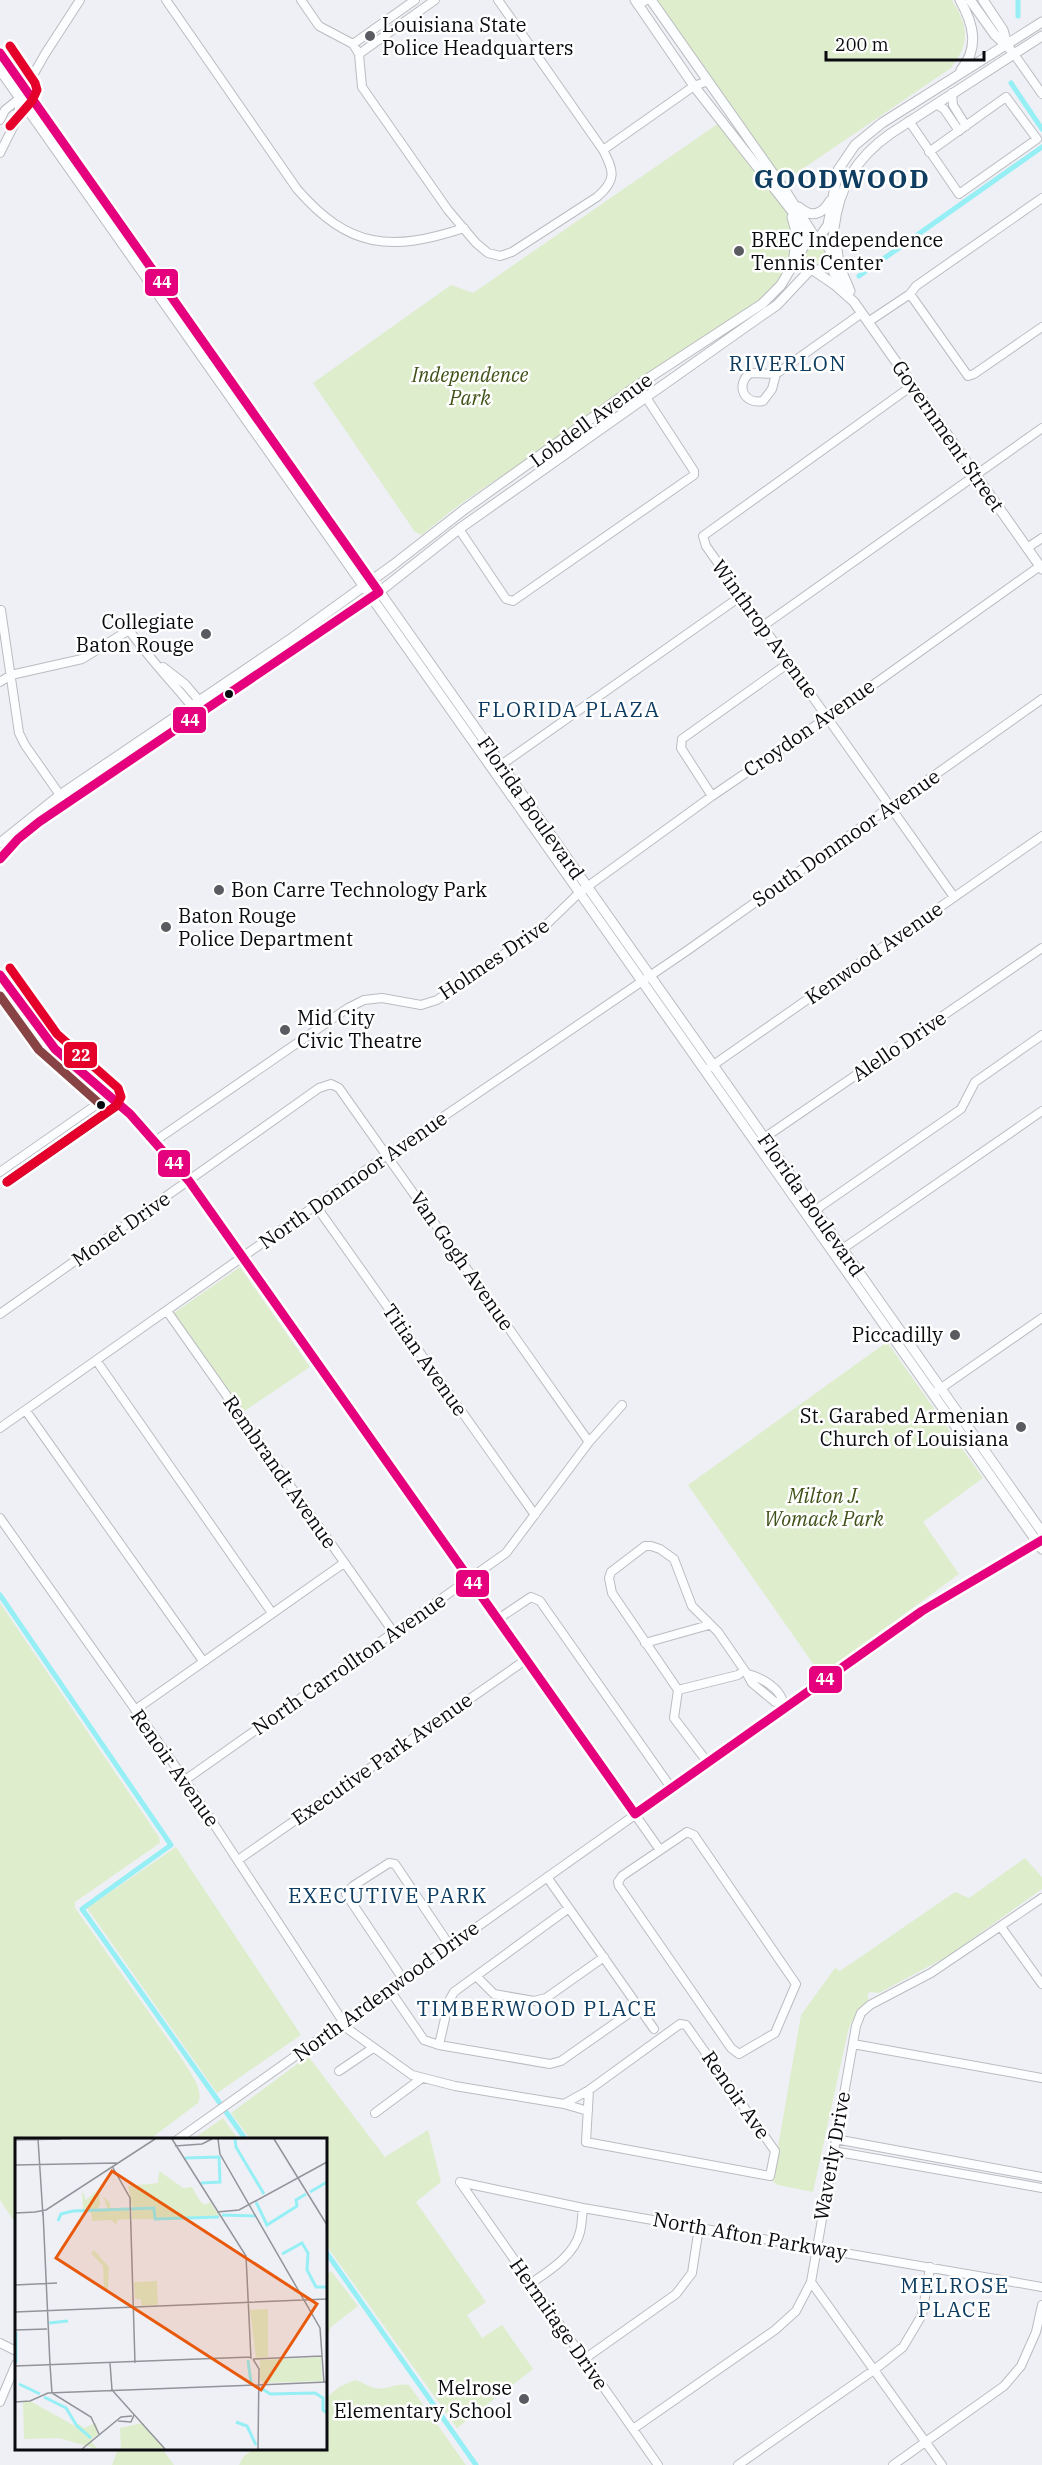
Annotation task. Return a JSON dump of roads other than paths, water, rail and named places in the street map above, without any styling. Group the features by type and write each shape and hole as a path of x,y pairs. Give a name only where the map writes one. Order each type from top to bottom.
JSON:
{"main road":[{"path":"651,0 777,180 801,224 802,263 812,270 825,268 830,257 838,202 849,176 862,158 909,121 1042,36"},
{"path":"956,75 966,64 972,50 974,35 969,15 960,0"},
{"path":"970,0 995,35 1014,54"},
{"path":"983,0 1003,30 1007,45"},
{"path":"640,2 694,86 765,178 788,201 817,239 828,246 830,257"},
{"path":"802,248 810,240 817,239 828,225 838,170 855,145 882,123 1042,22"},
{"name":"Florida Boulevard","path":"0,53 22,94 87,193 168,300 583,890 638,960 646,979"},
{"name":"Florida Boulevard","path":"0,70 22,94 119,223 168,300"},
{"path":"882,123 890,134"},
{"path":"838,170 849,176"},
{"path":"87,193 97,199 111,219 119,223"},
{"path":"788,201 804,211 815,214 825,210 831,200"},
{"path":"788,201 796,229 794,266"},
{"path":"834,232 839,265 850,291"},
{"name":"Lobdell Avenue","path":"371,589 428,538 498,486 638,386 762,303 781,285 794,266 802,248"},
{"name":"Government Street","path":"830,257 836,277 850,291 854,302"},
{"name":"Lobdell Avenue","path":"371,589 777,305 812,270"},
{"name":"Government Street","path":"812,270 854,302 1041,568"},
{"path":"803,278 824,277"},
{"path":"459,529 457,526 459,522 491,499 498,486"},
{"path":"0,843 8,834 60,795 195,702 371,589"},
{"path":"0,859 18,839 319,631 371,589"},
{"path":"203,713 207,702 225,687 228,680"},
{"path":"166,737 169,731 190,715 195,702"},
{"name":"Florida Boulevard","path":"456,709 501,765 615,943 646,979 937,1391 1041,1544"},
{"path":"67,805 69,796 89,782 94,777 95,771"},
{"path":"60,795 67,805"},
{"path":"615,943 634,961 638,960"},
{"name":"Florida Boulevard","path":"937,1391 1042,1532"}],"street":[{"path":"0,120 5,110 22,94 80,0"},
{"path":"166,0 297,189 316,211 337,227 363,237 393,243 416,242 464,228"},
{"path":"301,0 319,26 352,44 359,54 362,87 476,243 488,253 500,256 512,252 606,189 613,177 611,166 603,150 498,0"},
{"path":"352,44 415,0"},
{"path":"359,54 435,0"},
{"path":"670,50 680,43"},
{"path":"1014,54 1042,94"},
{"path":"603,150 694,86 708,81"},
{"path":"952,93 953,105 966,126"},
{"path":"0,153 18,117 22,94"},
{"path":"909,121 929,152 959,194 1037,139 1006,97 929,152"},
{"path":"936,104 944,109 959,131"},
{"path":"868,322 1042,198"},
{"path":"910,294 964,373 969,376 1042,327"},
{"path":"776,374 772,389 763,401 753,402 747,399 741,388 742,382 750,373 776,374 862,313"},
{"name":"Winthrop Avenue","path":"913,385 703,536 706,546 954,897"},
{"path":"459,529 478,560 509,601 555,573 693,474 694,471 638,386"},
{"path":"763,626 1042,428"},
{"path":"1028,549 1042,538"},
{"name":"Croydon Avenue","path":"583,890 712,796 1041,568"},
{"path":"501,765 741,596"},
{"path":"1,610 22,740 60,795"},
{"path":"0,682 10,675 82,659 129,630 153,663 195,702 203,713"},
{"path":"712,796 681,748 682,739 790,662"},
{"name":"South Donmoor Avenue","path":"646,979 1042,699"},
{"name":"Kenwood Avenue","path":"709,1068 1042,836"},
{"name":"Holmes Drive","path":"155,1141 348,1008 364,1000 382,998 421,1005 437,1000 546,925 583,890"},
{"name":"Alello Drive","path":"760,1141 1042,948"},
{"path":"0,975 48,1042 155,1141 189,1181 660,1850"},
{"name":"North Donmoor Avenue","path":"0,1428 387,1155 646,979"},
{"path":"811,1213 961,1109 975,1082 1042,1035"},
{"name":"Van Gogh Avenue","path":"331,1084 339,1088 589,1442"},
{"name":"Monet Drive","path":"0,1314 319,1088 331,1084"},
{"path":"0,1172 109,1096"},
{"path":"838,1252 1042,1111"},
{"name":"Titian Avenue","path":"316,1206 535,1515"},
{"name":"Rembrandt Avenue","path":"167,1311 394,1633"},
{"path":"937,1391 1042,1318"},
{"path":"96,1360 272,1613"},
{"name":"North Carrollton Avenue","path":"185,1780 506,1553 589,1442 622,1404"},
{"path":"26,1411 203,1661"},
{"name":"Renoir Avenue","path":"0,1518 185,1780 342,2023"},
{"name":"North Ardenwood Drive","path":"178,2138 672,1789 784,1705 922,1611 1041,1544"},
{"path":"708,1763 674,1718 678,1690 612,1593 609,1578 611,1572 645,1546 651,1545 660,1549 674,1559 687,1596 709,1625 718,1632 745,1672 758,1676 780,1695 784,1705"},
{"path":"135,1710 344,1563"},
{"path":"498,1619 531,1598 540,1601 672,1789"},
{"path":"645,1643 709,1625"},
{"name":"Executive Park Avenue","path":"238,1860 526,1659"},
{"path":"678,1690 745,1672"},
{"path":"687,1832 694,1835 794,1981 796,1986 779,2028 775,2033 743,2052 736,2053 732,2048 620,1889 618,1882 622,1876 660,1850 687,1832"},
{"path":"403,1979 346,1894 353,1886 389,1863 394,1864 450,1946"},
{"path":"547,1877 654,2029"},
{"name":"Waverly Drive","path":"633,2429 775,2330 796,2311 811,2282 856,2026 861,2013 870,2005 932,1973 1042,1898"},
{"path":"439,2045 449,2001 454,1992 569,1908"},
{"path":"1001,1927 1042,1984"},
{"path":"476,1976 494,1994 534,2001 546,1998 604,1958"},
{"path":"389,1989 424,2040 439,2045 550,2064 561,2061 638,2007"},
{"path":"342,2023 412,2075 455,2086 564,2104 588,2111"},
{"name":"Renoir Ave","path":"564,2104 589,2090 680,2024 686,2025 775,2151 770,2176 586,2142 589,2090"},
{"path":"853,2044 1042,2078"},
{"path":"339,2071 373,2048"},
{"path":"375,2113 422,2078"},
{"path":"835,2139 1042,2177"},
{"path":"833,2151 1042,2188"},
{"name":"North Afton Parkway","path":"460,2182 583,2208 1042,2287"},
{"name":"Hermitage Drive","path":"460,2182 658,2465"},
{"path":"530,2284 561,2262 569,2251 580,2234 583,2208"},
{"path":"584,2360 676,2294 692,2273 699,2228"},
{"path":"738,2465 874,2370 903,2347 922,2315 930,2266"},
{"path":"811,2282 942,2465"},
{"path":"893,2465 1004,2386 1021,2366 1036,2332 1042,2305"},
{"path":"0,2343 15,2350"},
{"path":"0,2402 15,2366"}],"waterway":[{"path":"1018,0 1018,16"},
{"path":"1011,83 1042,129"},
{"path":"859,276 1042,147"},
{"path":"0,1595 171,1845 82,1909 245,2138"},
{"path":"327,2253 476,2465"}],"place":[{"name":"Louisiana State Police Headquarters","path":"370,36"},
{"name":"BREC Independence Tennis Center","path":"739,251"},
{"name":"Collegiate Baton Rouge","path":"206,634"},
{"name":"Bon Carre Technology Park","path":"219,890"},
{"name":"Baton Rouge Police Department","path":"166,927"},
{"name":"Mid City Civic Theatre","path":"285,1030"},
{"name":"Piccadilly","path":"955,1335"},
{"name":"St. Garabed Armenian Church of Louisiana","path":"1021,1427"},
{"name":"Melrose Elementary School","path":"524,2399"}],"district":[{"name":"GOODWOOD","path":"842,179"},
{"name":"RIVERLON","path":"788,364"},
{"name":"FLORIDA PLAZA","path":"569,710"},
{"name":"EXECUTIVE PARK","path":"388,1896"},
{"name":"TIMBERWOOD PLACE","path":"537,2009"},
{"name":"MELROSE PLACE","path":"955,2298"}],"park label":[{"name":"Independence Park","path":"470,386"},
{"name":"Milton J. Womack Park","path":"824,1508"}]}
